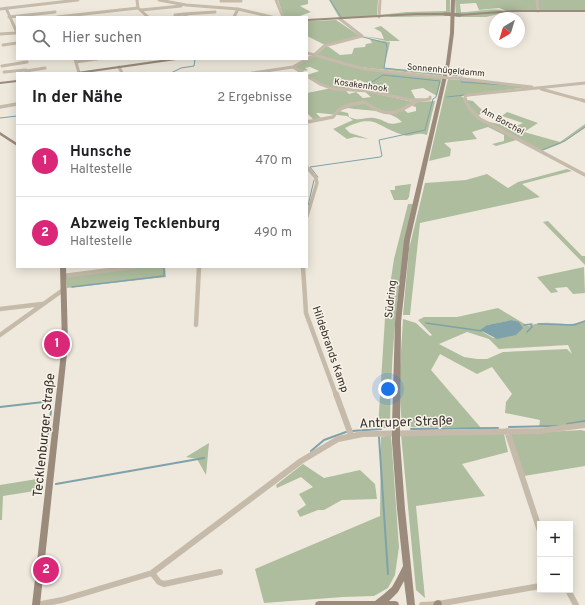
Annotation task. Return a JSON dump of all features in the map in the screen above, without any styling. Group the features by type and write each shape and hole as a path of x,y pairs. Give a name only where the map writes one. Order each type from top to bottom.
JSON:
{"main road":[{"name":"Südring","path":"411,605 406,566 396,442 398,322 407,240 413,207 448,63 452,33 453,0"},
{"path":"308,20 445,14 460,15 538,11 585,11"},
{"path":"85,72 169,60"},
{"path":"0,84 16,81"},
{"path":"1,134 16,144"},
{"name":"Tecklenburger Straße","path":"36,605 63,369 65,344 63,268"},
{"path":"378,604 394,591 401,581 406,566"},
{"path":"319,605 395,605"}],"street":[{"path":"46,0 51,3 56,16"},
{"path":"0,9 78,0"},
{"path":"138,0 139,9 147,16"},
{"path":"159,0 186,5 239,7 269,16"},
{"path":"180,4 188,0"},
{"path":"214,16 221,0 242,1 234,16"},
{"path":"276,0 283,16"},
{"path":"379,17 380,0"},
{"path":"537,0 538,11"},
{"path":"67,16 186,5"},
{"path":"6,8 16,31"},
{"path":"18,16 54,12"},
{"path":"175,15 216,12"},
{"path":"9,17 16,16"},
{"path":"308,58 332,42 362,36 340,19"},
{"path":"0,34 16,33"},
{"path":"3,45 16,43"},
{"name":"Sonnenhügeldamm","path":"308,53 364,69 516,84 538,88 585,101"},
{"path":"78,72 76,61 86,60"},
{"path":"258,72 293,66 304,60"},
{"path":"2,66 28,61 26,71"},
{"path":"293,66 302,72"},
{"path":"119,67 122,72"},
{"path":"4,72 45,68"},
{"name":"Kosakenhook","path":"308,77 320,84 334,89 368,91 416,101 430,100 430,97"},
{"name":"Am Borchel","path":"585,83 465,96 467,107 480,119 585,175"},
{"name":"Kosakenhook","path":"308,122 333,117 339,109 352,104 365,102 376,112 390,114 416,101"},
{"path":"0,107 16,104"},
{"path":"308,168 316,178 317,183 308,213"},
{"path":"63,276 126,268"},
{"path":"196,325 199,268"},
{"name":"Hildebrands Kamp","path":"303,268 306,313 351,436"},
{"path":"0,335 42,304 64,290"},
{"path":"0,309 42,304"},
{"name":"Antruper Straße","path":"36,605 62,600 152,573 326,445 351,436 382,433 557,430 585,425"},
{"path":"507,431 537,522"},
{"path":"152,573 159,582 164,584 220,572"},
{"path":"422,605 438,604 537,587"},
{"path":"570,593 576,605"}],"green space":[{"path":"278,0 308,0 308,4 300,6 311,12 300,16 284,16"},
{"path":"329,0 378,0 377,16 340,19"},
{"path":"446,0 450,0 450,16 392,17 379,15 407,12 446,11"},
{"path":"455,0 585,0 585,12 506,11 499,8 479,10 476,3 460,4 461,12 494,10 503,11 489,12 489,16 486,17 456,17"},
{"path":"336,20 360,36 325,45 308,36 308,21"},
{"path":"381,26 400,41 386,41 363,36 384,39 381,32 374,28"},
{"path":"370,39 390,42 384,68 443,73 442,76 359,67 316,55 325,47 329,47 340,55 352,54 354,48 365,47 366,44 372,43"},
{"path":"314,56 368,70 442,78 437,96 423,88 411,90 416,100 355,89 365,83 360,80 346,85 353,89 346,91 349,94 356,92 363,98 371,97 364,91 413,102 403,109 408,113 416,111 416,107 412,106 417,102 435,101 427,135 420,134 406,136 376,123 363,122 345,128 350,133 369,139 355,137 347,139 333,129 353,120 347,116 316,113 321,118 314,120 308,114 308,93 332,88 321,84 308,76 319,71 310,67 305,68 308,70 303,71 295,67","holes":["348,108 377,111 391,115 402,122 392,124 374,118 356,119 349,117 348,113 339,111"]},
{"path":"448,79 502,83 529,87 461,96 467,100 473,101 485,113 478,115 484,121 514,127 523,123 502,116 507,112 538,123 524,132 560,142 585,124 585,128 560,144 542,151 520,139 496,146 492,144 504,141 504,135 488,127 472,132 477,139 444,143 451,149 450,156 429,161"},
{"path":"567,169 572,171 522,184 540,197 420,223 410,315 403,315 409,249 425,183 466,180 487,174 508,188 518,182"},
{"path":"411,184 409,197 407,200 394,200 390,190 395,190 395,186"},
{"path":"408,204 413,204 407,232 399,288 393,344 390,428 378,428 385,318 394,259"},
{"path":"548,221 582,256 585,256 585,265 543,222"},
{"path":"584,267 585,293 573,294 567,287 555,288 558,292 551,293 537,277"},
{"path":"134,268 165,268 166,277 67,288 66,277"},
{"path":"498,308 528,326 543,323 571,324 585,321 585,423 558,427 539,427 540,420 505,413 506,402 512,394 492,367 477,374 440,354 431,370 481,428 402,427 399,384 403,319 416,323 430,336 432,335 418,320 424,317 457,317","holes":["514,320 509,336 493,338 481,331 487,325","467,332 489,339 499,349 568,345 572,354 567,349 503,352 487,359 477,359 464,357 439,344"]},
{"path":"585,431 585,466 524,476 510,434"},
{"path":"401,434 504,434 508,452 462,464 485,496 416,506 425,598 416,590"},
{"path":"391,435 399,547 395,575 388,588 374,596 264,603 255,569 380,516 381,437"},
{"path":"209,443 206,475 197,459 186,457"},
{"path":"303,464 324,478 360,470 375,484 377,499 342,500 324,510 318,510 300,517 297,511 306,505 299,494 313,487 301,477 277,488 276,485"},
{"path":"43,478 41,490 3,496 2,520 0,520 0,485"}],"water":[{"path":"512,320 519,322 523,328 516,335 497,339 480,330 487,325"}],"waterway":[{"path":"330,0 341,17"},
{"path":"363,37 386,43 387,48"},
{"path":"387,49 384,68 440,74"},
{"path":"173,72 181,68 194,66 195,60"},
{"path":"318,177 310,167 380,157 382,156 379,140 425,130 433,99 436,97 440,81 383,75 361,89"},
{"path":"451,75 462,76"},
{"path":"461,82 506,85"},
{"path":"447,97 465,95"},
{"path":"0,118 16,116"},
{"path":"542,150 565,141 585,127"},
{"path":"308,206 314,180"},
{"path":"72,287 164,276 164,268"},
{"path":"538,324 574,325 585,321"},
{"path":"426,323 482,331"},
{"path":"524,325 532,324"},
{"path":"527,332 532,327 531,325"},
{"path":"0,407 52,401"},
{"path":"42,479 51,411"},
{"path":"567,424 585,421"},
{"path":"509,427 557,426"},
{"path":"411,429 498,428"},
{"path":"352,431 381,429"},
{"path":"311,451 324,440 346,432"},
{"path":"379,437 388,574"},
{"path":"56,484 204,458"}],"place":[{"name":"Hunsche","path":"57,344"},
{"name":"Abzweig Tecklenburg","path":"46,570"}]}
